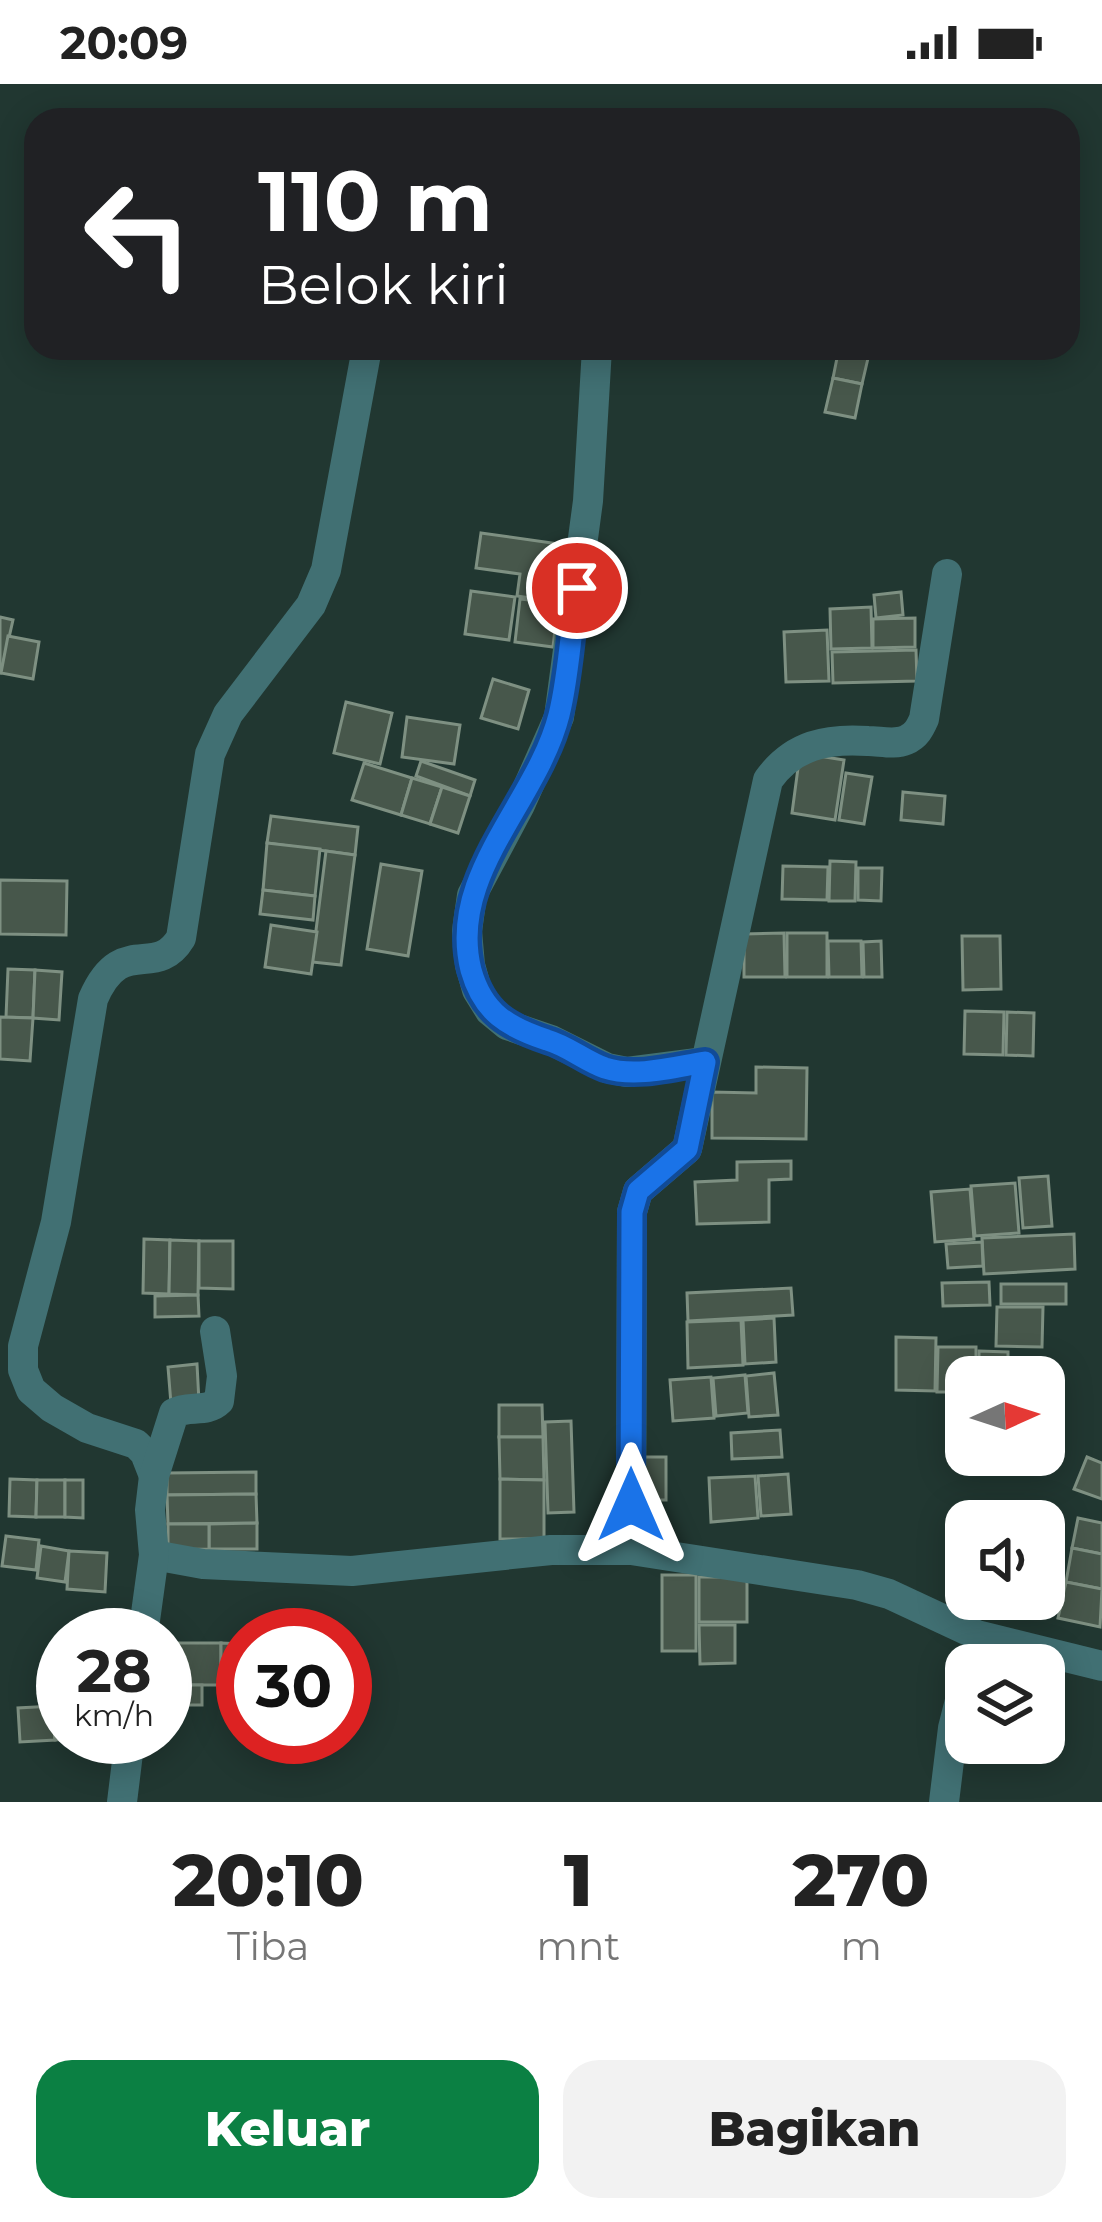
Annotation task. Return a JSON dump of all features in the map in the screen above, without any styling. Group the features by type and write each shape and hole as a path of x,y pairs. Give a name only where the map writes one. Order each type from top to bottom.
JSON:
{"street":[{"path":"154,1476 146,1453 136,1444 87,1428 32,1390 23,1370 22,1346 56,1222 93,998 111,967 163,956 181,938 210,754 228,714 311,605 326,571 366,360"},
{"path":"596,360 588,502 559,717 520,805 472,895 467,931 470,964 477,990 490,1011 507,1025 551,1040 607,1068 627,1072 705,1062"},
{"path":"631,1550 632,1212 638,1191 687,1149 768,780 780,763 808,746 848,739 896,742 914,736 924,719 947,574"},
{"path":"147,1608 154,1556 150,1510 154,1476 174,1413 219,1401 222,1376 215,1331"},
{"path":"154,1556 203,1564 352,1571 551,1550 631,1550 889,1594 964,1644"},
{"path":"1065,1661 1102,1666"},
{"path":"122,1802 127,1764"},
{"path":"944,1802 949,1764"}],"building":[{"path":"837,360 868,360 862,384 833,378"},
{"path":"833,378 862,384 855,418 825,412"},
{"path":"481,533 566,545 558,602 517,596 520,574 476,568"},
{"path":"471,591 515,597 509,640 465,634"},
{"path":"901,592 903,615 876,618 874,595"},
{"path":"520,599 558,603 553,647 515,642"},
{"path":"871,607 872,648 831,649 830,609"},
{"path":"0,617 13,620 1,673 0,673"},
{"path":"915,618 915,647 873,648 873,619"},
{"path":"827,630 829,681 786,682 784,632"},
{"path":"8,636 39,642 33,679 1,673"},
{"path":"916,650 917,681 833,683 832,652"},
{"path":"493,679 529,690 518,729 481,718"},
{"path":"346,702 392,713 380,764 334,753"},
{"path":"407,717 460,725 454,764 402,757"},
{"path":"800,753 844,760 835,820 792,813"},
{"path":"421,761 475,780 470,796 416,776"},
{"path":"364,763 412,778 401,815 352,800"},
{"path":"846,773 872,777 864,824 839,820"},
{"path":"412,778 442,787 430,824 401,815"},
{"path":"442,787 470,796 458,833 430,824"},
{"path":"903,792 945,796 943,824 901,820"},
{"path":"271,816 358,827 355,855 267,843"},
{"path":"267,843 320,849 315,896 263,890"},
{"path":"326,851 355,855 341,965 312,962"},
{"path":"830,861 856,862 855,901 829,901"},
{"path":"381,864 422,871 408,956 367,949"},
{"path":"783,866 828,867 827,900 782,899"},
{"path":"858,868 882,868 881,901 858,900"},
{"path":"0,880 67,881 66,935 0,934"},
{"path":"263,890 315,896 313,920 260,914"},
{"path":"271,925 317,932 311,974 265,967"},
{"path":"784,933 785,977 744,977 744,934"},
{"path":"787,933 827,933 827,977 787,977"},
{"path":"962,936 1000,936 1001,989 963,990"},
{"path":"828,941 861,941 862,977 829,977"},
{"path":"881,941 882,977 864,977 863,942"},
{"path":"8,969 35,970 33,1018 6,1017"},
{"path":"35,970 62,972 59,1020 33,1018"},
{"path":"965,1011 1004,1012 1003,1055 964,1054"},
{"path":"1007,1012 1034,1013 1033,1056 1006,1055"},
{"path":"0,1017 33,1018 30,1061 0,1059"},
{"path":"756,1067 807,1068 806,1139 712,1138 712,1092 756,1093"},
{"path":"791,1161 791,1179 769,1180 769,1222 697,1224 695,1182 737,1180 737,1162"},
{"path":"1048,1176 1052,1226 1023,1228 1019,1178"},
{"path":"1015,1183 1019,1233 975,1236 971,1186"},
{"path":"970,1189 974,1239 935,1242 931,1192"},
{"path":"1074,1234 1075,1269 984,1274 982,1238"},
{"path":"144,1239 170,1240 169,1294 143,1293"},
{"path":"170,1240 199,1241 198,1295 169,1294"},
{"path":"199,1241 233,1241 233,1289 199,1288"},
{"path":"982,1242 983,1266 948,1268 946,1244"},
{"path":"989,1282 990,1305 943,1306 942,1283"},
{"path":"1001,1284 1066,1284 1066,1304 1001,1304"},
{"path":"791,1288 793,1315 688,1321 687,1293"},
{"path":"198,1295 199,1316 155,1317 155,1296"},
{"path":"997,1307 1043,1307 1042,1347 996,1346"},
{"path":"774,1318 776,1362 745,1364 743,1320"},
{"path":"741,1320 743,1365 688,1368 687,1322"},
{"path":"896,1337 936,1338 935,1391 896,1390"},
{"path":"938,1347 976,1347 976,1356 945,1356 945,1392 937,1392"},
{"path":"979,1351 1008,1352 1008,1356 979,1356"},
{"path":"197,1364 199,1402 171,1404 168,1367"},
{"path":"774,1373 778,1415 749,1417 746,1376"},
{"path":"745,1375 748,1413 716,1416 713,1378"},
{"path":"711,1377 714,1418 673,1421 670,1380"},
{"path":"499,1405 542,1405 543,1437 499,1437"},
{"path":"571,1421 574,1512 548,1513 545,1422"},
{"path":"780,1430 782,1457 732,1459 731,1433"},
{"path":"499,1437 543,1437 544,1480 500,1479"},
{"path":"643,1457 666,1457 666,1500 643,1500"},
{"path":"1087,1457 1102,1463 1102,1499 1074,1489"},
{"path":"256,1472 256,1494 167,1495 167,1473"},
{"path":"788,1474 791,1514 761,1516 758,1476"},
{"path":"755,1476 758,1518 711,1522 709,1478"},
{"path":"10,1479 37,1480 36,1517 9,1516"},
{"path":"500,1479 544,1480 544,1539 500,1539"},
{"path":"37,1480 65,1480 65,1517 36,1517"},
{"path":"65,1480 83,1480 83,1518 65,1517"},
{"path":"256,1494 257,1523 168,1524 167,1495"},
{"path":"1078,1518 1102,1523 1102,1554 1072,1548"},
{"path":"257,1523 257,1549 209,1549 209,1524"},
{"path":"168,1524 209,1524 209,1549 168,1550"},
{"path":"6,1536 39,1540 36,1570 2,1566"},
{"path":"41,1546 69,1551 65,1582 37,1578"},
{"path":"1072,1548 1102,1554 1102,1589 1066,1582"},
{"path":"69,1551 107,1553 105,1592 67,1589"},
{"path":"662,1575 696,1575 696,1651 662,1651"},
{"path":"699,1577 747,1577 747,1622 699,1622"},
{"path":"1066,1582 1102,1589 1100,1627 1065,1620"},
{"path":"699,1625 735,1625 735,1663 700,1664"},
{"path":"192,1643 216,1643 216,1685 192,1685"},
{"path":"192,1685 202,1685 202,1705 192,1705"},
{"path":"36,1707 36,1741 20,1742 18,1708"}],"route":[{"path":"577,588 559,717 520,805 472,895 467,931 477,990 490,1011 507,1025 627,1072 705,1062 687,1149 638,1191 632,1212 631,1505"}]}
